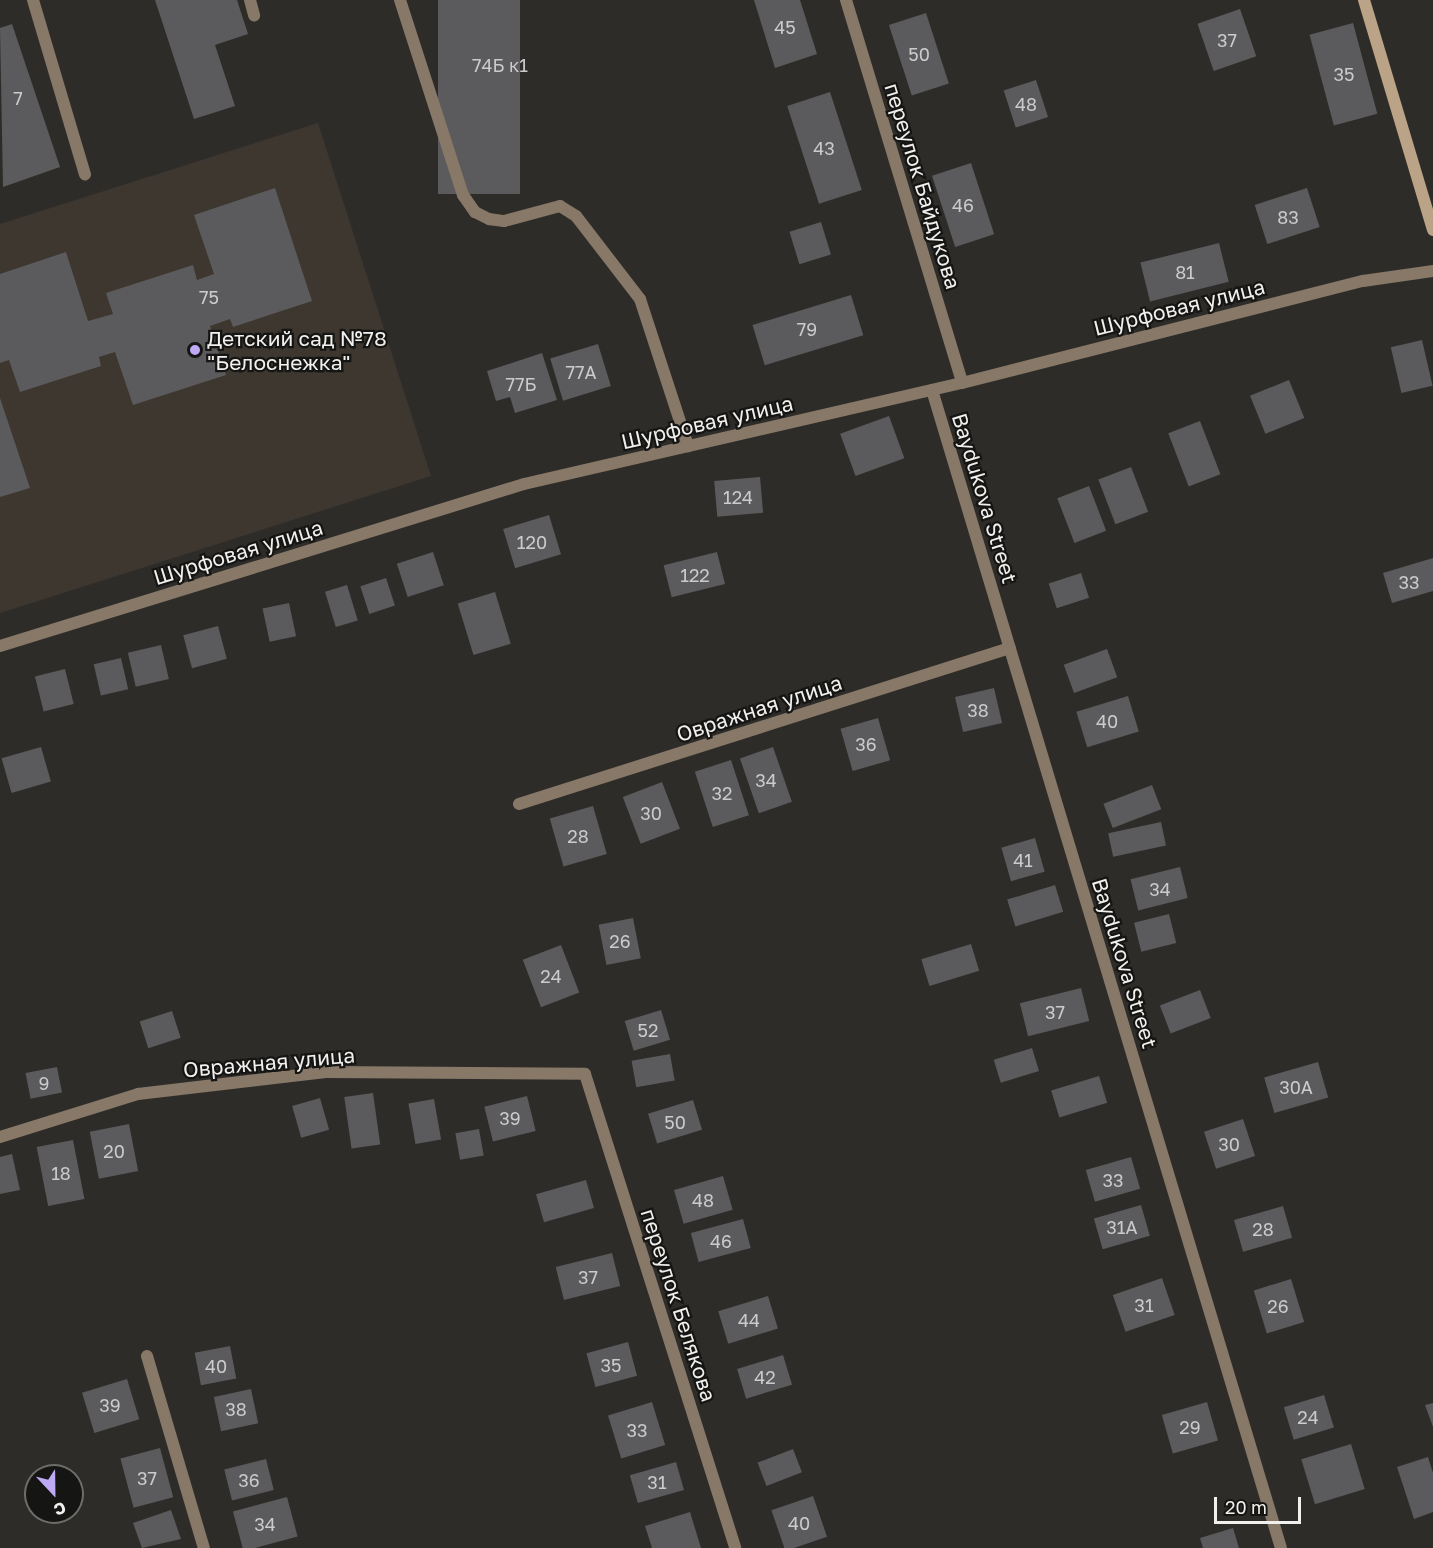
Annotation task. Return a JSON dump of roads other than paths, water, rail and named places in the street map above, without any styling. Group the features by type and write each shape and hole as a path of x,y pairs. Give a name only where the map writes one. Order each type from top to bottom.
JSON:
{"street":[{"path":"33,0 85,174"},
{"path":"250,0 254,15"},
{"path":"400,0 463,195 475,212 489,219 504,221 560,206 576,216 640,299 688,446"},
{"name":"переулок Байдукова","path":"846,0 962,383"},
{"path":"1364,0 1433,230"},
{"name":"Шурфовая улица","path":"0,646 524,484 962,383 1363,281 1433,271"},
{"name":"Baydukova Street","path":"932,390 1281,1548"},
{"name":"Овражная улица","path":"519,804 1010,648"},
{"name":"Овражная улица","path":"0,1137 138,1095 326,1072 585,1074"},
{"name":"переулок Белякова","path":"585,1074 735,1548"},
{"path":"147,1356 204,1548"}],"place":[{"name":"Детский сад №78 \"Белоснежка\"","path":"195,350"}]}
